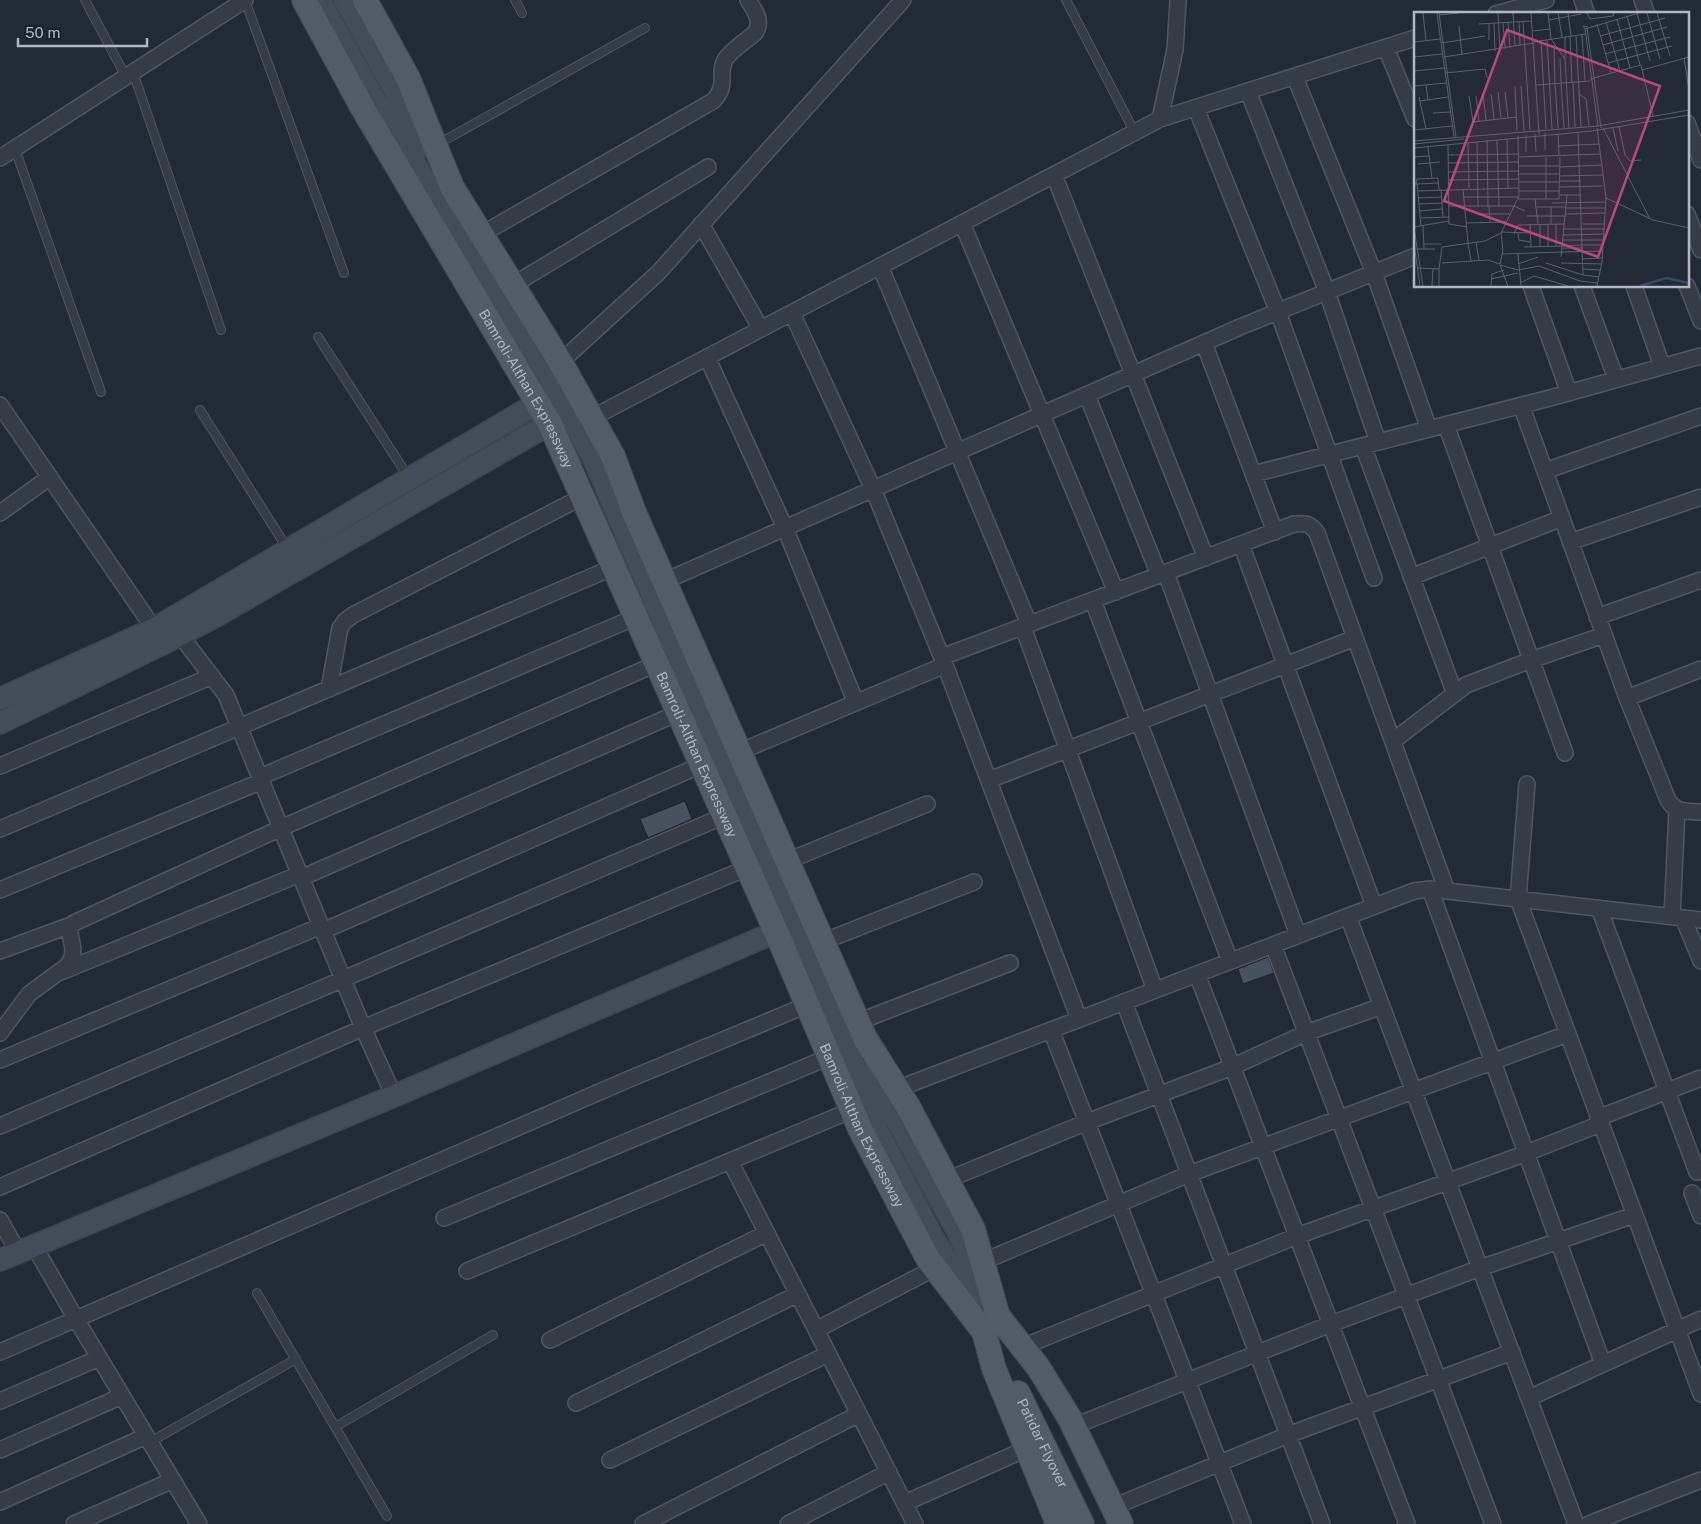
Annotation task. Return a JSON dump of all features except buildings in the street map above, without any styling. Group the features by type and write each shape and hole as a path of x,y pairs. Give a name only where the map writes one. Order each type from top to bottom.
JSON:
{"main road":[{"name":"Bamroli-Althan Expressway","path":"304,0 362,107 538,404 572,420 582,497 748,868 793,924 807,1005 838,1051 852,1110 860,1129 928,1259 991,1324 994,1369 1058,1524"},
{"path":"365,0 408,78 452,187 513,285 553,368 572,420 613,456 634,512 787,861 793,924 822,942 865,1038 897,1089 972,1229 982,1262 991,1324"},
{"name":"Patidar Flyover","path":"991,1324 1022,1347 1038,1367 1082,1524"},
{"name":"Patidar Flyover","path":"994,1369 1055,1424 1113,1518"}],"street":[{"path":"0,158 245,0"},
{"path":"319,0 375,101 433,192"},
{"path":"345,0 394,90 433,192"},
{"path":"482,234 713,101 719,95 722,86 722,68 725,59 755,33 758,28 760,22 748,0"},
{"path":"553,368 658,273 903,0"},
{"path":"1160,120 1175,50 1178,0"},
{"path":"1582,0 1586,12"},
{"path":"1642,0 1647,12"},
{"path":"1506,12 1538,6"},
{"path":"0,700 214,617 572,420 707,357 1160,120 1414,38"},
{"path":"1386,48 1414,117"},
{"path":"1295,77 1374,272 1429,429"},
{"path":"1248,91 1327,292 1378,442"},
{"path":"1196,108 1278,312 1374,578"},
{"path":"1688,126 1697,154"},
{"path":"513,285 708,167"},
{"path":"1054,175 1206,558"},
{"name":"Bamroli-Althan Expressway","path":"433,192 553,368 558,391 596,464 793,924 838,1051"},
{"path":"1688,217 1701,250"},
{"path":"962,223 1116,592"},
{"path":"701,224 761,329"},
{"path":"664,581 1204,343 1414,256"},
{"path":"880,266 958,452 1026,626 1067,749 1155,990"},
{"path":"1532,288 1569,393"},
{"path":"1583,288 1616,380"},
{"path":"1635,288 1662,366"},
{"path":"1688,288 1701,321"},
{"path":"792,313 873,489 944,661 1079,1019"},
{"path":"1204,343 1275,532"},
{"path":"1253,474 1569,393 1701,356"},
{"path":"707,357 785,528 856,703"},
{"path":"0,723 166,636 288,551 558,391"},
{"path":"1087,395 1211,695 1298,935"},
{"path":"0,404 50,477 166,636 212,676 226,694 363,1028 394,1096"},
{"path":"1521,405 1627,698 1668,800 1678,810 1701,812"},
{"path":"1545,471 1701,416"},
{"path":"1446,425 1565,753"},
{"path":"1363,446 1455,694"},
{"path":"0,513 50,477"},
{"path":"329,689 340,628 345,621 353,615 582,497"},
{"path":"1570,542 1701,497"},
{"path":"1411,577 1562,518"},
{"path":"739,752 856,703 944,661 1026,626 1294,524 1304,523 1312,526 1317,533 1447,890"},
{"path":"1241,544 1374,906"},
{"path":"0,829 614,567"},
{"path":"1598,617 1701,580"},
{"path":"1093,601 1230,961"},
{"path":"0,890 636,617"},
{"path":"1393,741 1474,682 1604,635"},
{"path":"989,780 1355,638"},
{"path":"0,951 71,926 281,828 656,664"},
{"path":"1627,698 1701,669"},
{"path":"0,766 212,676"},
{"path":"60,973 300,876 678,713"},
{"path":"0,1060 322,928 701,765"},
{"path":"1527,784 1518,899 1701,1394"},
{"path":"787,861 927,804"},
{"path":"1678,810 1678,917 1701,961"},
{"path":"0,1126 724,816"},
{"path":"0,1187 363,1028 748,868"},
{"path":"822,942 974,882"},
{"path":"1430,889 1603,1364"},
{"path":"897,1089 1414,890 1447,890 1701,920"},
{"path":"1599,908 1697,1172"},
{"path":"1348,916 1576,1524"},
{"path":"17,1253 394,1096 793,924"},
{"path":"0,1033 29,994 67,966 72,958 73,949 69,928 71,926"},
{"path":"1273,945 1493,1524"},
{"path":"858,1022 1010,963"},
{"path":"1197,974 1407,1524"},
{"path":"1124,1002 1322,1524"},
{"path":"0,1012 21,1005"},
{"path":"0,1352 627,1080 807,1005"},
{"path":"947,1180 1086,1122 1232,1067 1306,1034 1382,1006"},
{"path":"1051,1030 1243,1524"},
{"path":"982,1262 1189,1174 1567,1034"},
{"path":"444,1218 838,1051 933,1238 976,1309 991,1324"},
{"path":"1022,1347 1372,1207 1527,1153 1667,1091 1701,1078"},
{"path":"467,1270 852,1110"},
{"path":"730,1161 915,1524"},
{"path":"1692,1192 1701,1216"},
{"path":"1055,1424 1187,1381 1406,1295 1558,1240 1634,1215"},
{"path":"0,1220 17,1253 76,1319 197,1523"},
{"path":"550,1340 767,1233"},
{"path":"816,1330 935,1268"},
{"path":"576,1403 798,1294"},
{"path":"1529,1398 1701,1319"},
{"path":"1113,1518 1219,1463 1288,1435 1512,1352"},
{"path":"610,1460 828,1354"},
{"path":"0,1400 99,1358"},
{"path":"0,1450 122,1396"},
{"path":"642,1524 859,1414"},
{"path":"0,1502 148,1439"},
{"path":"905,1503 1026,1449"},
{"path":"788,1524 889,1472"},
{"path":"74,1524 173,1480"},
{"path":"1589,1524 1701,1480"}],"lane":[{"path":"85,0 129,75 221,330"},
{"path":"245,0 344,273"},
{"path":"515,0 522,13"},
{"path":"1066,0 1135,133"},
{"path":"435,145 646,28"},
{"path":"14,149 102,392"},
{"path":"318,337 410,479"},
{"path":"200,410 288,551"},
{"path":"257,1293 387,1516"},
{"path":"335,1427 493,1335"},
{"path":"148,1439 296,1359"}]}
